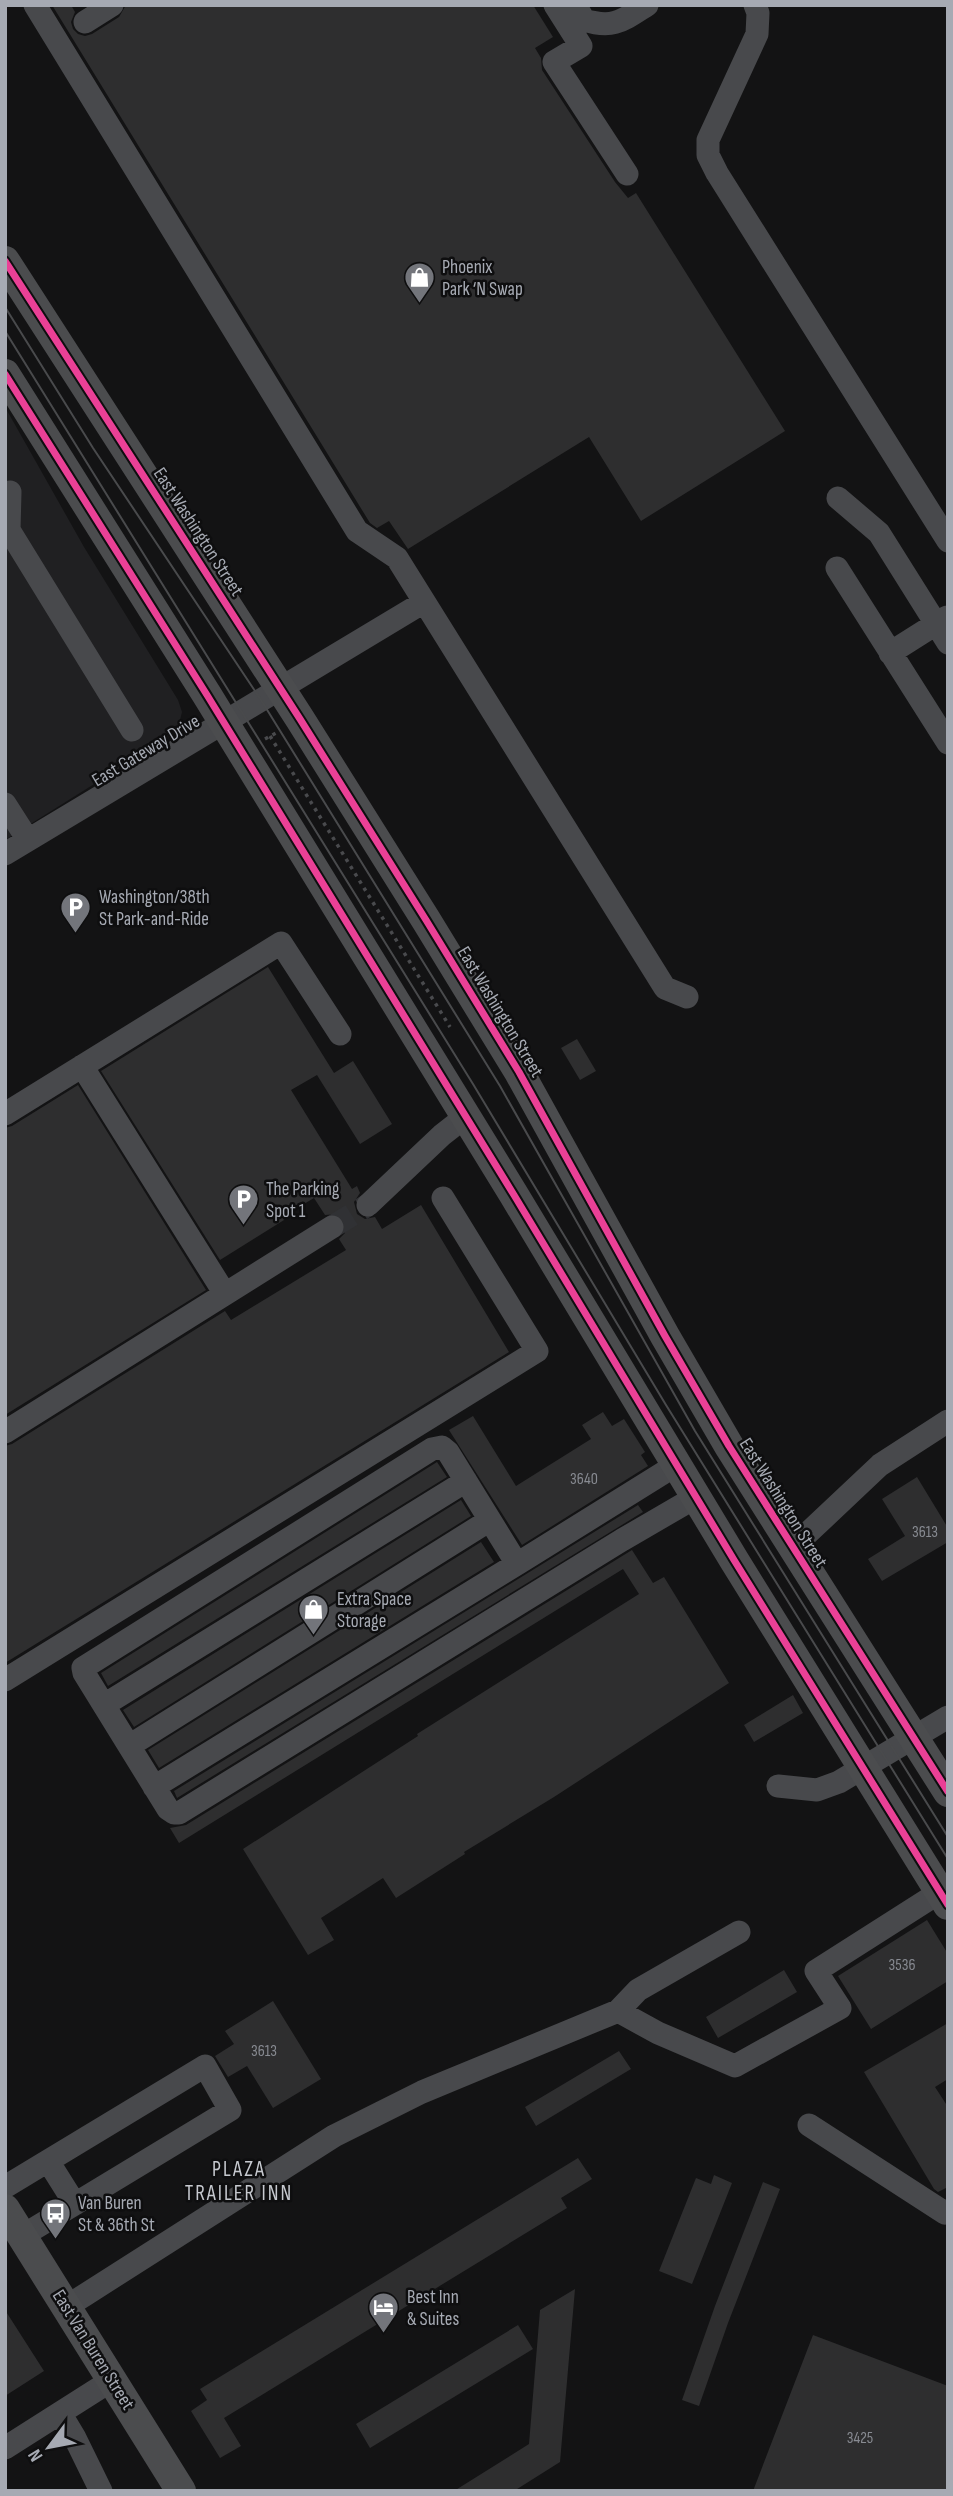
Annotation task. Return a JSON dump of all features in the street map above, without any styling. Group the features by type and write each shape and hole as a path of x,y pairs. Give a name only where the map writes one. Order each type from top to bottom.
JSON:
{"main road":[{"name":"East Washington Street","path":"5,261 413,898 519,1072 665,1336 792,1548 948,1792"},
{"path":"5,374 944,1898"},
{"name":"East Van Buren Street","path":"5,2209 181,2491"}],"street":[{"path":"35,5 357,531 397,558 665,988 687,997"},
{"path":"85,22 111,5"},
{"path":"555,5 581,47 554,62 627,174"},
{"path":"575,5 584,20 604,26 626,19 647,5"},
{"path":"755,5 758,13 757,34 708,140 708,155 948,541"},
{"path":"838,498 879,533 944,628 890,653"},
{"path":"8,506 9,530 132,730"},
{"path":"837,568 948,743"},
{"name":"East Gateway Drive","path":"5,854 424,602"},
{"path":"5,804 28,840"},
{"path":"5,1114 281,943 340,1034"},
{"path":"82,1066 225,1294"},
{"path":"368,1205 442,1135 465,1117"},
{"path":"5,1680 537,1351 443,1198"},
{"path":"5,1432 332,1227"},
{"path":"792,1548 880,1465 948,1421"},
{"path":"517,1564 448,1452 442,1447 432,1449 88,1663 83,1668 84,1673 168,1809 179,1813 696,1497"},
{"path":"154,1787 676,1465"},
{"path":"104,1705 466,1481"},
{"path":"129,1746 490,1520"},
{"path":"778,1787 817,1790 839,1782 948,1717"},
{"path":"618,2011 658,2033 734,2066 840,2008 816,1971 944,1898"},
{"path":"66,2307 334,2136 422,2092 618,2011 638,1990 738,1932"},
{"path":"5,2187 205,2066 230,2109 22,2236"},
{"path":"809,2125 946,2213 948,2211"},
{"path":"48,2161 75,2204"},
{"path":"5,2448 112,2380"},
{"path":"60,2413 101,2491"}],"path":[{"path":"265,739 276,733"},
{"path":"270,736 450,1027"}],"shaded area":[{"path":"5,407 84,547 178,700 182,712 179,724 169,737 5,840"}],"building":[{"path":"52,5 71,5 75,12 71,22 73,29 85,36 119,17 126,5 533,5 553,37 535,48 541,58 542,70 615,182 628,198 636,193 785,431 641,521 589,437 408,549 389,521 377,528 370,523"},
{"path":"268,967 334,1073 353,1061 392,1124 360,1144 317,1075 291,1090 352,1189 357,1186 360,1193 354,1202 357,1214 365,1219 375,1217 382,1229 421,1205 509,1352 5,1663 5,1446 225,1311 231,1320 346,1250 339,1239 345,1233 344,1220 338,1214 325,1215 314,1198 220,1260 101,1071"},
{"path":"577,1039 596,1071 580,1080 561,1048"},
{"path":"78,1085 206,1290 5,1415 5,1128"},
{"path":"603,1412 612,1426 624,1419 645,1452 641,1455 648,1466 522,1545 449,1430 473,1416 516,1486 591,1439 582,1425"},
{"path":"437,1462 447,1477 108,1686 101,1673"},
{"path":"917,1477 948,1528 948,1542 882,1581 868,1559 905,1536 882,1499"},
{"path":"461,1500 471,1516 134,1727 123,1710"},
{"path":"638,1505 643,1512 177,1798 174,1791"},
{"path":"481,1542 494,1562 159,1768 148,1750"},
{"path":"632,1550 653,1583 664,1577 729,1683 396,1898 383,1878 321,1918 334,1940 308,1955 243,1849 418,1736 417,1734 639,1594 623,1569 179,1843 170,1828 186,1825"},
{"path":"793,1695 803,1713 754,1742 744,1725"},
{"path":"927,1920 948,1954 948,1981 871,2029 838,1976"},
{"path":"784,1970 797,1992 718,2038 706,2017"},
{"path":"273,2001 321,2079 273,2108 247,2066 228,2077 215,2056 234,2044 225,2031"},
{"path":"948,2023 948,2079 935,2087 948,2107 948,2187 938,2192 864,2072"},
{"path":"619,2051 631,2069 536,2126 525,2107"},
{"path":"578,2158 592,2179 561,2198 567,2208 224,2418 241,2446 220,2458 191,2411 207,2400 200,2389"},
{"path":"714,2175 732,2183 692,2284 659,2271 696,2178 711,2184"},
{"path":"763,2182 780,2189 699,2406 682,2400"},
{"path":"575,2289 560,2462 514,2491 454,2491 529,2444 540,2310"},
{"path":"5,2310 44,2371 5,2396"},
{"path":"518,2325 533,2349 370,2448 356,2424"},
{"path":"813,2335 948,2386 948,2491 753,2491"}],"tunnel":[{"path":"332,1227 368,1205"}],"tram line":[{"path":"5,307 93,448 261,700 500,1086 695,1431 948,1837"},
{"path":"5,331 473,1084 666,1405 948,1859"}],"cycle path":[{"path":"5,261 426,920 519,1072 729,1446 948,1792"},
{"path":"5,374 207,695 734,1560 948,1905"}],"place":[{"name":"Phoenix Park ‘N Swap","path":"419,305"},
{"name":"Washington/38th St Park-and-Ride","path":"76,935"},
{"name":"The Parking Spot 1","path":"243,1227"},
{"name":"Extra Space Storage","path":"314,1637"},
{"name":"Van Buren St & 36th St","path":"55,2241"},
{"name":"Best Inn & Suites","path":"384,2335"}],"district":[{"name":"PLAZA TRAILER INN","path":"239,2181"}]}
